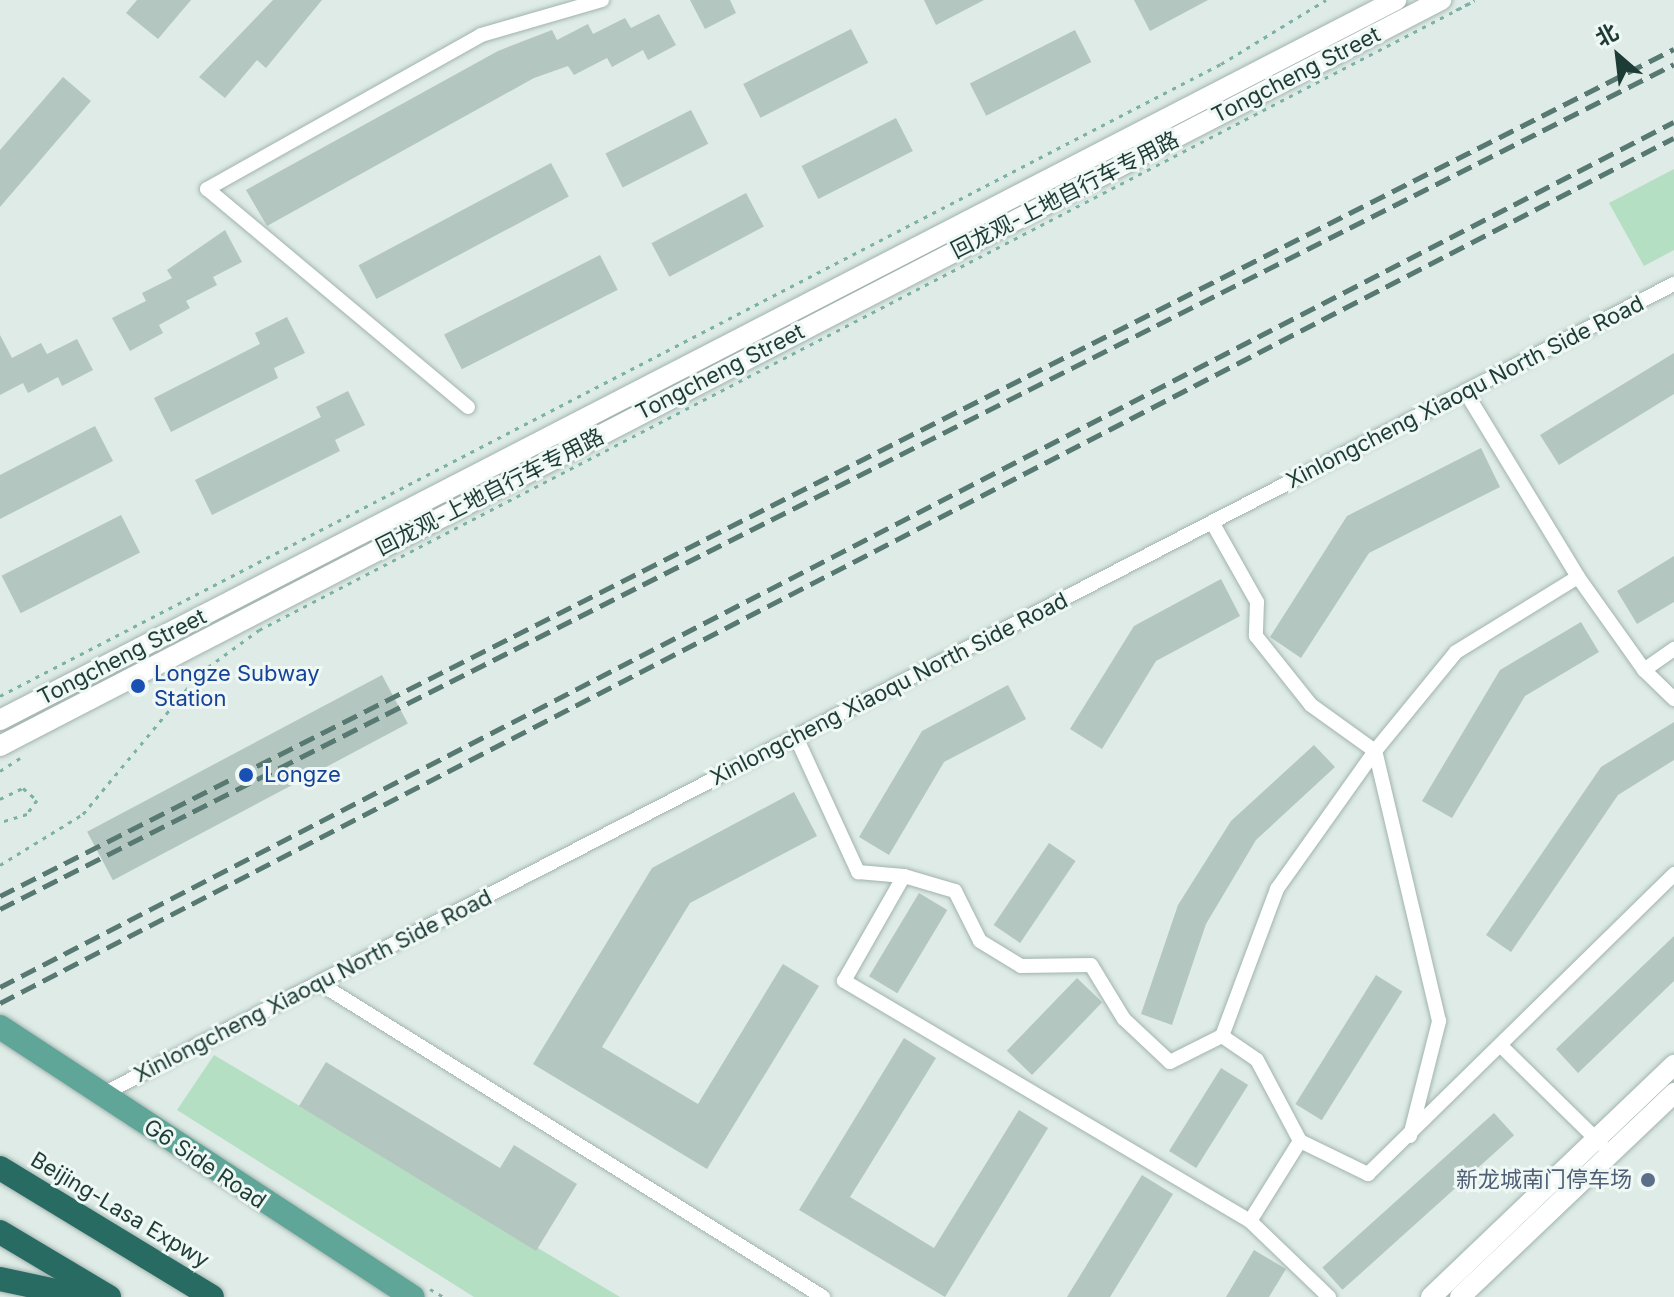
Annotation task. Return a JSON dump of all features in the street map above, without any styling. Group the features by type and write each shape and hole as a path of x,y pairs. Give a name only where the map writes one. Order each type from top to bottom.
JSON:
{"highway":[{"name":"Beijing-Lasa Expwy","path":"0,1168 212,1297"},
{"path":"0,1232 109,1297"},
{"path":"0,1279 84,1297"}],"main road":[{"path":"1311,44 1376,0"},
{"name":"Tongcheng Street","path":"0,720 1396,0"},
{"name":"Tongcheng Street","path":"0,746 1441,0"},
{"name":"G6 Side Road","path":"0,1027 412,1297"},
{"path":"1460,1297 1604,1146 1674,1065"},
{"path":"1431,1297 1604,1146 1674,1093"}],"street":[{"path":"468,407 207,189 481,35 602,0"},
{"name":"Xinlongcheng Xiaoqu North Side Road","path":"103,1094 1674,284"},
{"path":"1465,391 1578,577 1644,670 1674,699"},
{"path":"1212,522 1257,602 1256,636 1311,705 1375,751 1439,1021 1409,1139"},
{"path":"796,737 858,872 904,876 955,891 980,941 1021,966 1091,965 1124,1019 1170,1062 1222,1036 1277,889 1375,751 1456,652 1578,577"},
{"path":"1644,670 1674,649"},
{"path":"1222,1036 1257,1060 1300,1141 1368,1174 1409,1139 1674,874"},
{"path":"904,876 844,981 1250,1221 1329,1297"},
{"path":"319,983 803,1292 823,1297"},
{"path":"1501,1046 1604,1146"},
{"path":"1250,1221 1300,1141"}],"path":[{"path":"0,696 1221,64 1326,0"},
{"name":"回龙观-上地自行车专用路","path":"0,865 83,814 200,673 241,640 1476,0"},
{"path":"0,799 23,788 37,800 27,814 0,822"}],"green space":[{"path":"1674,169 1674,250 1644,266 1609,203"},
{"path":"214,1055 620,1297 474,1297 177,1110"}],"building":[{"path":"137,0 191,0 158,39 126,13"},
{"path":"273,0 322,0 266,68 257,60 225,98 199,77"},
{"path":"690,0 730,0 736,13 705,29"},
{"path":"924,0 984,0 936,25"},
{"path":"1134,0 1208,0 1150,31"},
{"path":"659,14 676,45 648,60 643,50 612,67 607,58 574,75 568,66 534,78 267,226 246,190 498,51 552,30 557,40 588,24 593,34 625,18 631,28"},
{"path":"851,29 868,63 760,118 743,84"},
{"path":"1075,30 1091,62 986,116 970,84"},
{"path":"63,77 91,101 0,207 0,150"},
{"path":"691,110 708,144 623,187 605,154"},
{"path":"896,118 913,151 818,199 802,166"},
{"path":"551,163 569,197 376,299 359,265"},
{"path":"746,193 764,227 669,277 652,243"},
{"path":"225,230 242,262 213,277 217,285 186,301 190,308 159,325 163,333 130,351 112,318 146,301 142,293 172,278 167,270"},
{"path":"600,255 618,290 462,369 444,334"},
{"path":"287,317 305,353 274,368 278,378 171,432 154,398 260,344 255,333"},
{"path":"0,335 12,358 41,343 47,354 77,339 93,370 62,386 58,377 28,393 23,383 0,395"},
{"path":"1674,353 1674,394 1559,465 1540,435"},
{"path":"348,391 365,425 335,440 340,451 212,515 195,480 321,417 316,407"},
{"path":"95,426 113,461 0,519 0,475"},
{"path":"1481,448 1500,487 1369,553 1301,658 1270,637 1347,516"},
{"path":"121,515 140,552 21,613 2,576"},
{"path":"1674,556 1674,602 1637,624 1617,591"},
{"path":"1221,579 1240,616 1156,661 1102,749 1070,729 1134,626"},
{"path":"1581,622 1599,652 1525,696 1452,818 1422,801 1500,670"},
{"path":"382,675 408,724 113,880 87,832"},
{"path":"1008,685 1026,719 944,762 889,855 859,837 922,731"},
{"path":"1674,722 1674,760 1618,795 1511,952 1486,935 1601,767"},
{"path":"1314,745 1335,767 1256,840 1206,924 1172,1025 1141,1014 1178,905 1231,821"},
{"path":"794,792 817,836 690,903 602,1047 698,1104 783,964 819,986 707,1169 533,1064 652,868"},
{"path":"1049,843 1076,861 1020,943 994,925"},
{"path":"919,893 947,910 897,993 869,976"},
{"path":"1674,936 1674,981 1578,1073 1556,1049"},
{"path":"1376,975 1402,991 1322,1120 1295,1104"},
{"path":"1077,978 1102,1002 1032,1075 1007,1051"},
{"path":"904,1038 936,1058 850,1197 934,1248 1019,1110 1048,1128 945,1297 799,1210"},
{"path":"326,1062 500,1168 514,1145 577,1184 536,1251 299,1106"},
{"path":"1221,1068 1248,1085 1196,1168 1169,1151"},
{"path":"1494,1113 1514,1135 1342,1290 1322,1268"},
{"path":"1142,1175 1173,1194 1110,1297 1067,1297"},
{"path":"1254,1250 1286,1269 1269,1297 1226,1297"}],"railway":[{"path":"0,896 1674,49"},
{"path":"0,909 1674,64"},
{"path":"0,987 1674,122"},
{"path":"0,1003 1674,138"}],"place":[{"name":"Longze Subway Station","path":"138,686"},
{"name":"Longze","path":"246,775"},
{"name":"新龙城南门停车场","path":"1648,1180"}]}
